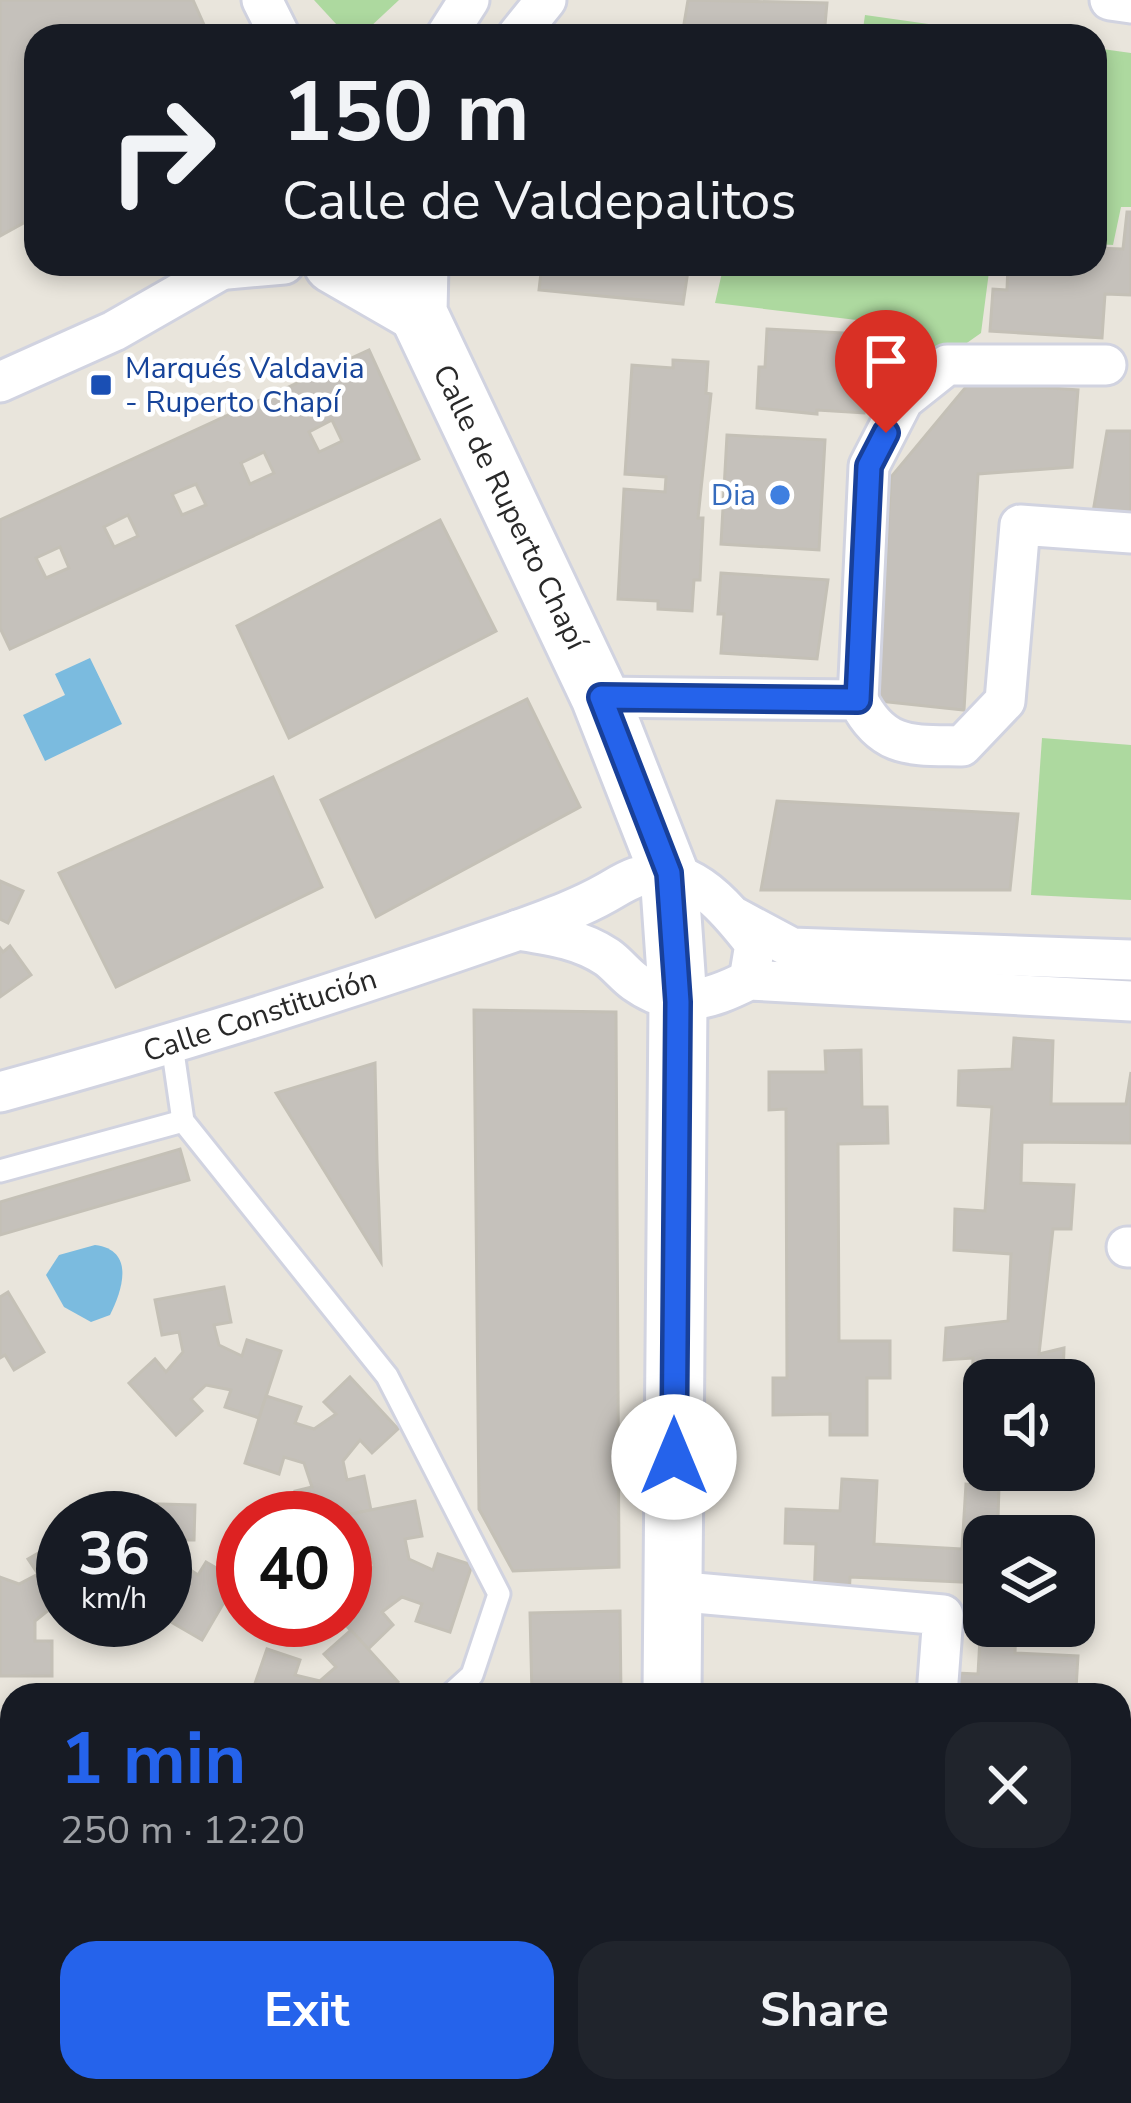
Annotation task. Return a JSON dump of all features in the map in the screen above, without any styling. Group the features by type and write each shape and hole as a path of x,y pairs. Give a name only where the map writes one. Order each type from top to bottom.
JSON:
{"street":[{"path":"527,24 546,0"},
{"path":"1110,0 1131,3"},
{"path":"0,382 114,331 213,276"},
{"name":"Calle de Ruperto Chapí","path":"383,276 419,289 601,697 669,873 678,1002 672,1683"},
{"path":"1118,365 947,364 903,400 869,466 858,700 870,724 902,744 962,746 1005,701 1020,526 1131,532"},
{"path":"601,697 858,700"},
{"path":"669,873 684,878 734,917 792,948 1131,960"},
{"name":"Calle Constitución","path":"0,1092 172,1045 518,930 605,894 632,875 669,873"},
{"path":"605,894 608,958"},
{"path":"734,917 755,944 749,980"},
{"name":"Calle Constitución","path":"518,930 569,938 608,958 638,984 678,1002"},
{"path":"678,1002 699,1000 749,980 1131,1001"},
{"path":"673,1591 943,1615 938,1683"}],"lane":[{"path":"172,1045 183,1121 387,1376 499,1594 472,1675 463,1683"},
{"path":"0,1171 183,1121"}],"green space":[{"path":"314,0 399,0 373,24 336,24"},
{"path":"865,15 928,24 864,24"},
{"path":"1107,50 1131,53 1131,207 1121,207 1113,245 1107,245"},
{"path":"721,276 988,276 981,333 930,369 878,369 882,323 715,303"},
{"path":"1042,738 1131,745 1131,900 1031,895"}],"water":[{"path":"90,658 122,724 45,761 23,715 65,695 55,674"},
{"path":"95,1245 116,1254 122,1272 110,1315 91,1322 64,1307 46,1275 59,1255"}],"building":[{"path":"0,0 193,0 204,24 24,24 24,223 0,236"},
{"path":"688,0 827,3 825,24 684,24"},
{"path":"1127,212 1131,212 1131,295 1105,294 1102,338 990,331 993,289 1007,290 1008,276 1107,276 1107,248 1123,249"},
{"path":"541,276 687,276 683,304 539,290"},
{"path":"767,329 862,334 864,413 757,408"},
{"path":"369,350 419,459 10,649 0,628 0,520","holes":["332,420 342,441 319,452 309,432","264,452 274,473 250,484 241,463","196,484 206,505 182,515 172,494","128,515 138,536 114,547 104,527","60,547 69,568 46,578 36,558"]},
{"path":"673,360 708,362 706,393 711,394 698,518 703,518 700,580 694,580 692,611 658,609 658,601 618,599 624,489 665,492 666,477 625,474 632,365 673,368"},
{"path":"970,382 1078,390 1072,467 978,474 964,710 878,701 891,477"},
{"path":"1107,431 1131,431 1131,513 1093,512"},
{"path":"727,435 825,440 819,550 721,544"},
{"path":"440,520 496,631 289,738 237,626"},
{"path":"721,573 828,580 817,659 721,653"},
{"path":"527,699 580,807 376,917 321,800"},
{"path":"273,777 322,887 116,987 59,873"},
{"path":"777,801 1018,814 1010,890 761,890"},
{"path":"0,881 23,891 8,923 0,919"},
{"path":"10,946 31,975 0,997 0,948 3,952"},
{"path":"474,1010 616,1012 619,1567 513,1571 479,1509"},
{"path":"1014,1038 1053,1041 1051,1104 1126,1104 1131,1072 1131,1143 1022,1142 1021,1183 1074,1185 1071,1229 1053,1229 1039,1354 1064,1348 1064,1359 944,1360 946,1328 1008,1321 1011,1254 954,1250 955,1209 985,1211 992,1107 958,1105 959,1071 1012,1069"},
{"path":"861,1050 862,1107 887,1107 888,1143 838,1144 839,1341 890,1341 890,1378 867,1378 867,1435 830,1435 830,1414 773,1415 773,1378 787,1378 786,1109 769,1110 769,1072 826,1072 825,1051"},
{"path":"375,1063 377,1160 381,1262 276,1093"},
{"path":"180,1149 189,1180 0,1235 0,1202"},
{"path":"224,1287 231,1322 214,1325 219,1345 242,1356 247,1340 281,1351 259,1418 225,1407 231,1390 206,1385 191,1399 202,1411 176,1435 129,1383 155,1359 166,1372 183,1352 179,1332 162,1335 155,1300"},
{"path":"8,1292 44,1352 14,1370 5,1355 0,1358 0,1297"},
{"path":"350,1377 398,1429 372,1453 360,1440 343,1461 347,1480 364,1476 367,1491 295,1491 312,1487 304,1463 284,1457 279,1474 245,1463 266,1396 301,1407 295,1423 314,1429 336,1414 324,1402"},
{"path":"842,1479 877,1481 874,1544 962,1549 963,1533 963,1582 850,1577 849,1601 814,1599 816,1544 785,1543 786,1509 840,1511"},
{"path":"966,1491 999,1491 998,1515 964,1515"},
{"path":"415,1501 422,1536 405,1539 409,1559 433,1570 438,1554 472,1565 450,1632 416,1621 422,1604 402,1597 382,1612 393,1625 372,1645 372,1510"},
{"path":"206,1562 216,1568 216,1616 202,1640 192,1634 192,1571 198,1575"},
{"path":"36,1575 35,1641 36,1647 52,1647 52,1676 0,1676 0,1577 19,1584"},
{"path":"620,1611 621,1683 532,1683 530,1613"},
{"path":"332,1647 366,1647 398,1682 255,1683 267,1649 300,1660 295,1675 320,1681 336,1667 324,1654"},
{"path":"979,1647 1078,1656 1076,1683 957,1683 957,1673 978,1674"}],"place":[{"name":"Marqués Valdavia - Ruperto Chapí","path":"101,385"},
{"name":"Dia","path":"780,495"}],"route":[{"path":"674,1457 678,1002 669,873 601,697 858,700 869,466 886,433"}]}
